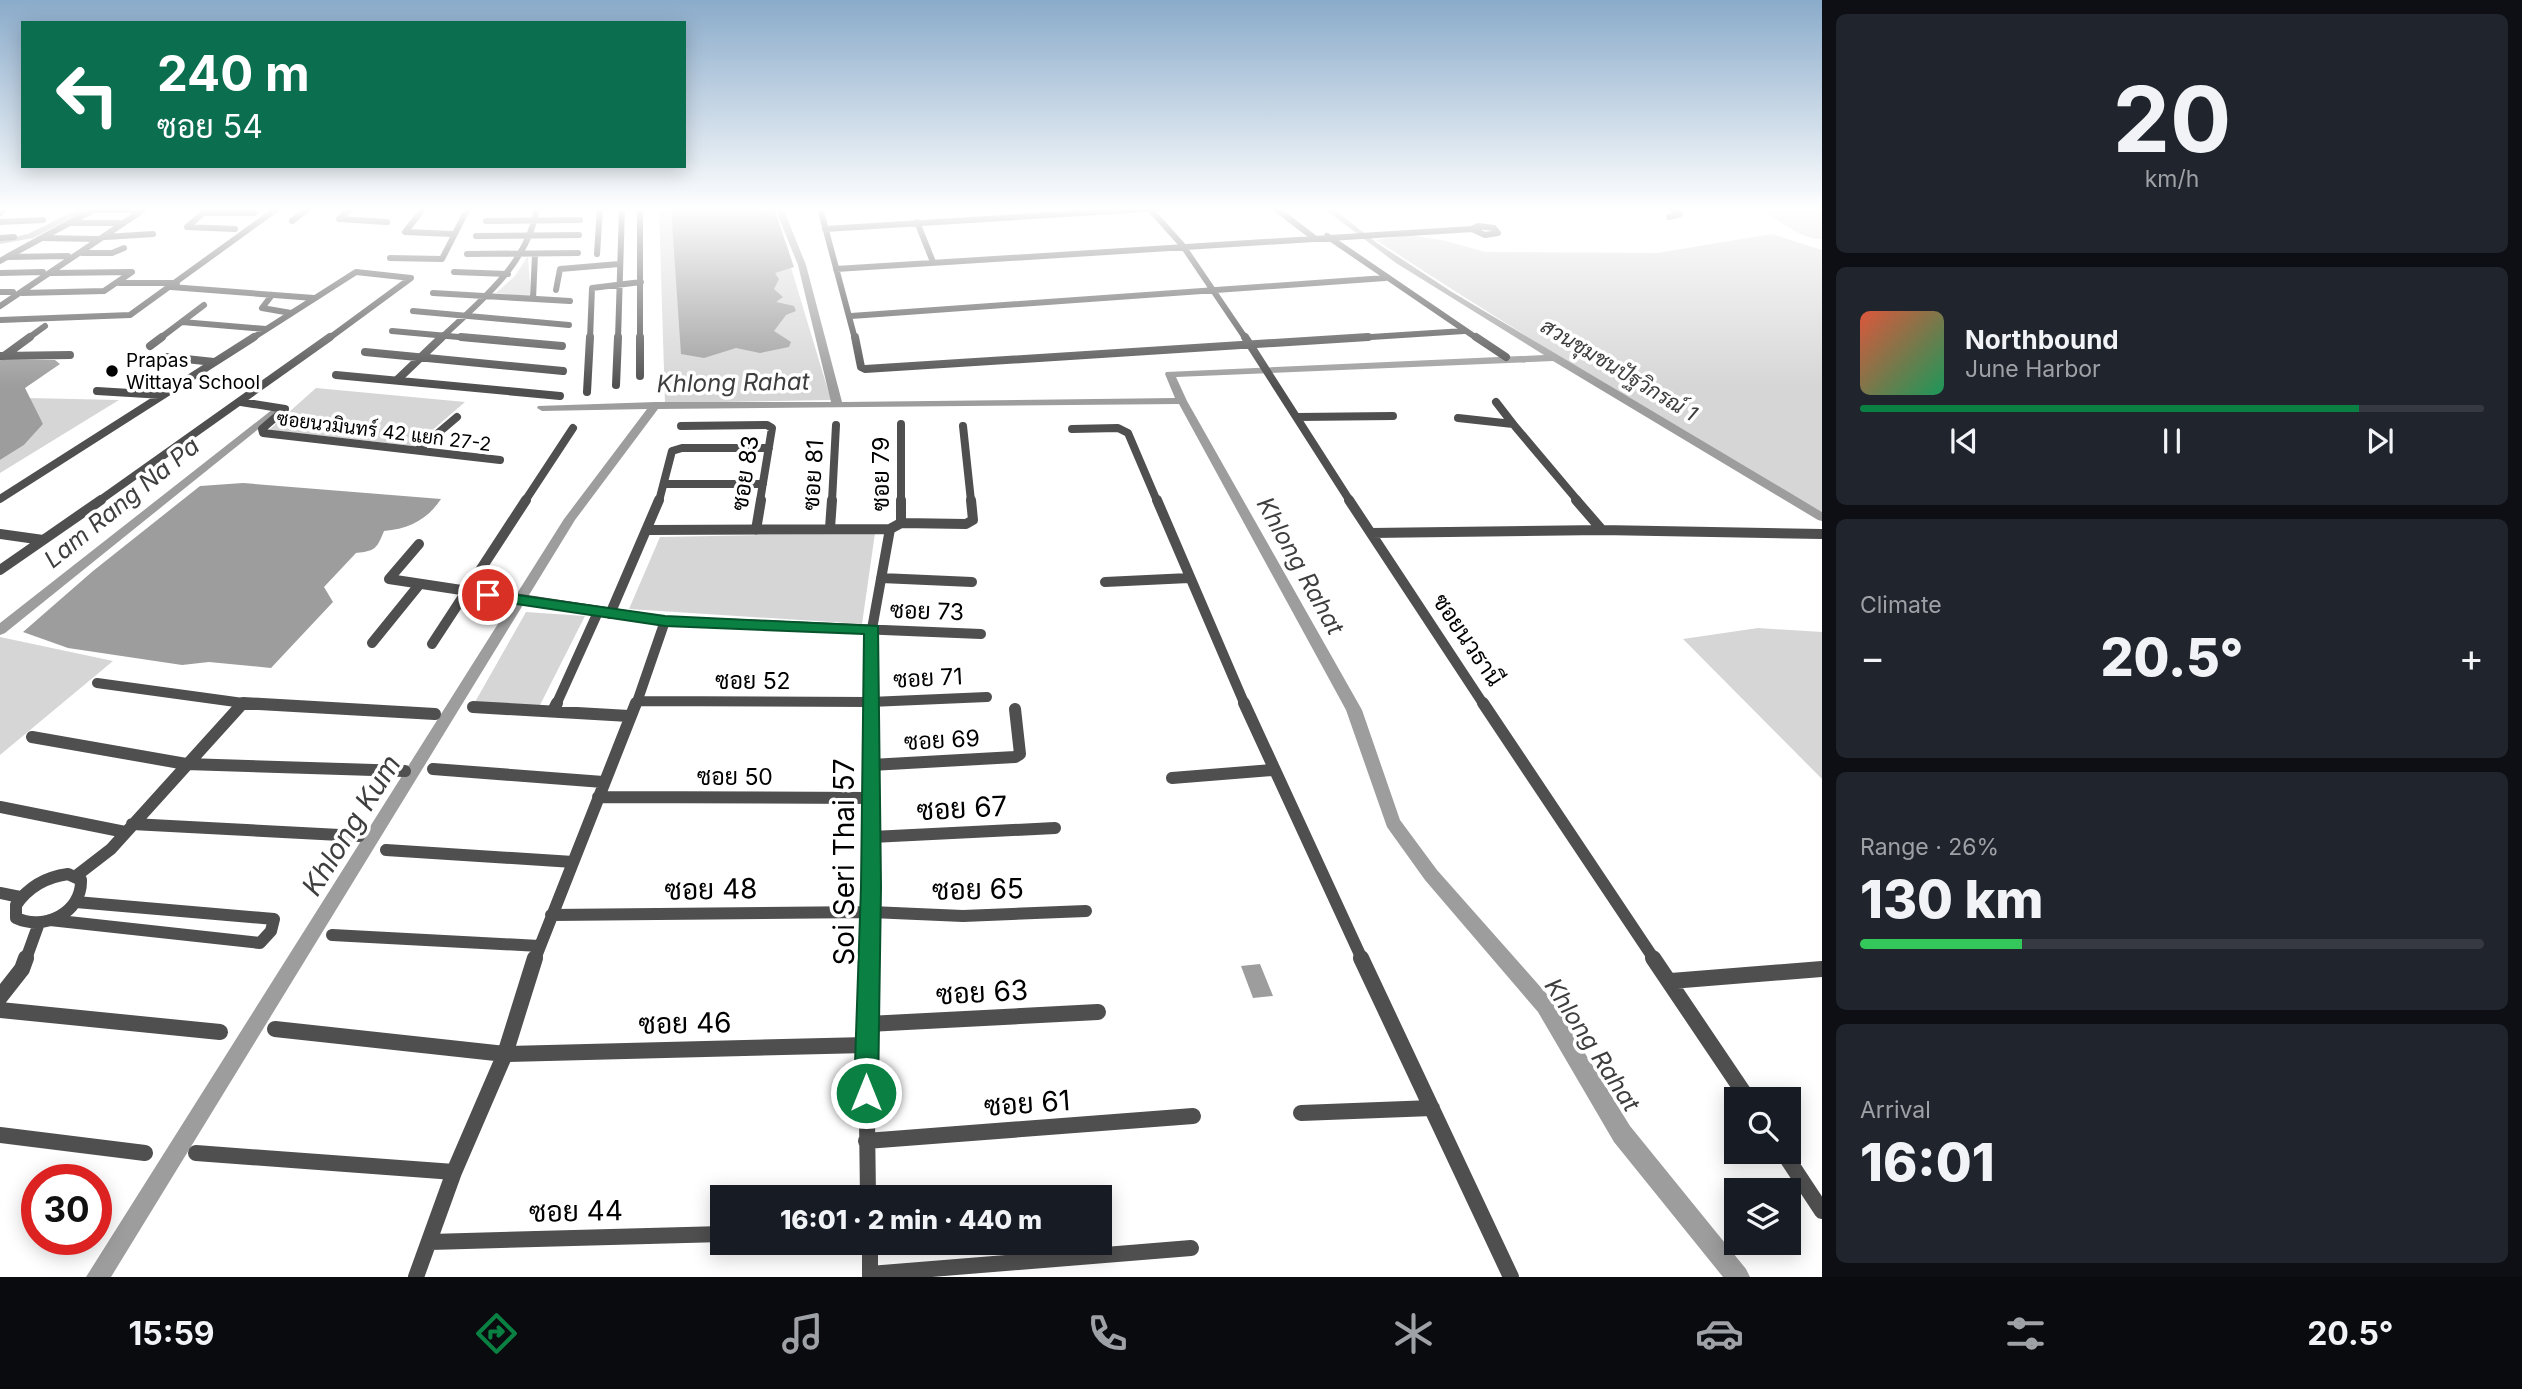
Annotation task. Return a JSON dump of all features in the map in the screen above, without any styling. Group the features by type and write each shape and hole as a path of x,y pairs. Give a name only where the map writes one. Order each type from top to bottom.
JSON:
{"street":[{"path":"0,306 56,268"},
{"path":"0,320 125,317 198,268"},
{"path":"397,380 467,316 512,268"},
{"path":"533,299 535,268"},
{"path":"556,290 560,268 563,268"},
{"path":"616,386 619,268"},
{"path":"640,376 641,268"},
{"path":"843,268 836,268 851,316 861,367 865,369 1249,342 1464,331"},
{"name":"ซอยนวธานี","path":"1198,268 1267,369 1371,533 1740,1087"},
{"path":"1371,268 1506,357"},
{"path":"0,273 132,272 100,292 22,293"},
{"path":"0,499 356,272 407,276 411,280 0,570"},
{"path":"454,272 508,274"},
{"path":"851,316 1385,278"},
{"path":"119,282 314,298"},
{"path":"587,392 592,288 641,282"},
{"path":"0,292 13,292"},
{"path":"433,293 570,301"},
{"path":"272,295 262,304 262,308 291,313"},
{"path":"150,346 204,305"},
{"path":"413,311 569,325"},
{"path":"182,322 267,329"},
{"path":"2,356 45,326"},
{"path":"392,331 562,346"},
{"path":"365,352 563,370"},
{"path":"2,356 70,355"},
{"path":"167,357 214,362"},
{"path":"337,375 560,396"},
{"path":"97,391 163,395"},
{"name":"ซอยนวมินทร์ 42 แยก 27-2","path":"241,402 285,409 262,429 263,433 500,460"},
{"path":"1496,402 1602,530"},
{"path":"1297,417 1393,416"},
{"path":"418,450 457,417"},
{"path":"1458,418 1513,424"},
{"name":"ซอย 79","path":"895,526 901,424"},
{"name":"ซอย 83","path":"681,426 767,425 772,428 756,530"},
{"name":"ซอย 81","path":"830,528 836,425"},
{"path":"649,530 965,524 973,520 963,426"},
{"path":"432,644 573,428"},
{"path":"1072,429 1118,428 1128,433 1273,770 1511,1277"},
{"path":"553,711 649,530 666,484 672,451 769,448"},
{"path":"666,484 763,484"},
{"name":"Soi Seri Thai 57","path":"868,1185 866,1045 871,912 872,629 881,578 895,526"},
{"path":"1371,533 1602,530 1822,534"},
{"path":"0,534 43,540"},
{"name":"ซอย 73","path":"418,544 389,579 665,621 981,634"},
{"path":"881,578 972,582"},
{"path":"1105,582 1189,578"},
{"path":"372,643 419,585"},
{"path":"416,1277 454,1172 505,1054 539,946 637,701 665,621"},
{"path":"97,682 243,703 435,714"},
{"name":"ซอย 71","path":"870,702 987,697"},
{"name":"ซอย 52","path":"637,701 870,702"},
{"path":"0,997 22,969 44,921 76,902 274,919 271,931 260,943 44,921 21,922 16,918 16,905 20,897 48,878 76,876 111,849 243,703"},
{"path":"473,707 629,716"},
{"name":"ซอย 69","path":"871,765 1015,757 1020,754 1015,709"},
{"path":"32,737 186,764 405,771"},
{"path":"433,769 603,782"},
{"path":"1172,778 1273,770"},
{"name":"ซอย 50","path":"598,797 872,798"},
{"path":"0,807 129,828 359,836"},
{"name":"ซอย 67","path":"872,837 1055,828"},
{"path":"386,850 573,862"},
{"path":"76,876 83,886 76,902"},
{"path":"0,893 20,897"},
{"name":"ซอย 65","path":"871,912 963,916 1086,911"},
{"name":"ซอย 48","path":"551,915 871,912"},
{"path":"332,935 539,946"},
{"path":"1671,981 1822,969"},
{"path":"0,1010 220,1032"},
{"name":"ซอย 63","path":"868,1024 1098,1012"},
{"name":"ซอย 46","path":"275,1029 505,1054 866,1045"},
{"path":"1301,1113 1432,1108"},
{"name":"ซอย 61","path":"866,1141 1193,1116"},
{"path":"0,1135 145,1153"},
{"path":"195,1153 454,1172"},
{"path":"1791,1164 1822,1211"},
{"name":"ซอย 44","path":"430,1241 710,1234"},
{"path":"870,1255 870,1275 1191,1248"}],"shaded area":[{"path":"520,268 529,268 531,296 496,293"},
{"path":"661,268 791,268 831,400 665,403"},
{"path":"675,268 792,268 775,273 779,279 774,289 783,297 776,302 794,306 796,311 786,315 774,331 791,342 789,347 760,353 736,348 704,358 681,354"},
{"path":"1419,268 1822,268 1822,512 1597,379"},
{"path":"0,360 55,360 60,364 25,388 43,424 24,445 0,460"},
{"path":"316,388 465,402 414,446 269,430"},
{"path":"27,398 119,400 0,473 0,460 24,445 43,424"},
{"path":"243,483 441,499 417,522 384,531 375,548 356,553 324,587 333,602 271,668 209,662 182,665 68,648 23,632 93,571 200,486"},
{"path":"875,533 862,624 629,609 660,537"},
{"path":"526,612 585,616 539,707 475,702"},
{"path":"1758,628 1822,632 1822,779 1683,639"},
{"path":"0,637 113,661 0,755"},
{"path":"1260,964 1273,996 1253,998 1241,966"}],"waterway":[{"path":"803,268 837,403"},
{"name":"สวนชุมชนปัฐวิกรณ์ 1","path":"1409,268 1822,517"},
{"path":"1182,401 1170,374 1554,358"},
{"name":"Khlong Rahat","path":"655,407 1182,401"},
{"name":"Khlong Rahat","path":"1182,401 1354,710 1393,822 1431,875 1545,1006 1622,1134 1738,1277"},
{"name":"Khlong Kum","path":"98,1277 570,519 655,407"},
{"name":"Khlong Rahat","path":"542,408 655,407"},
{"name":"Lam Rang Na Pa","path":"0,630 273,412"}],"place":[{"name":"Prapas Wittaya School","path":"112,371"}],"route":[{"path":"488,595 665,621 872,629 871,887 866,1093"}]}
